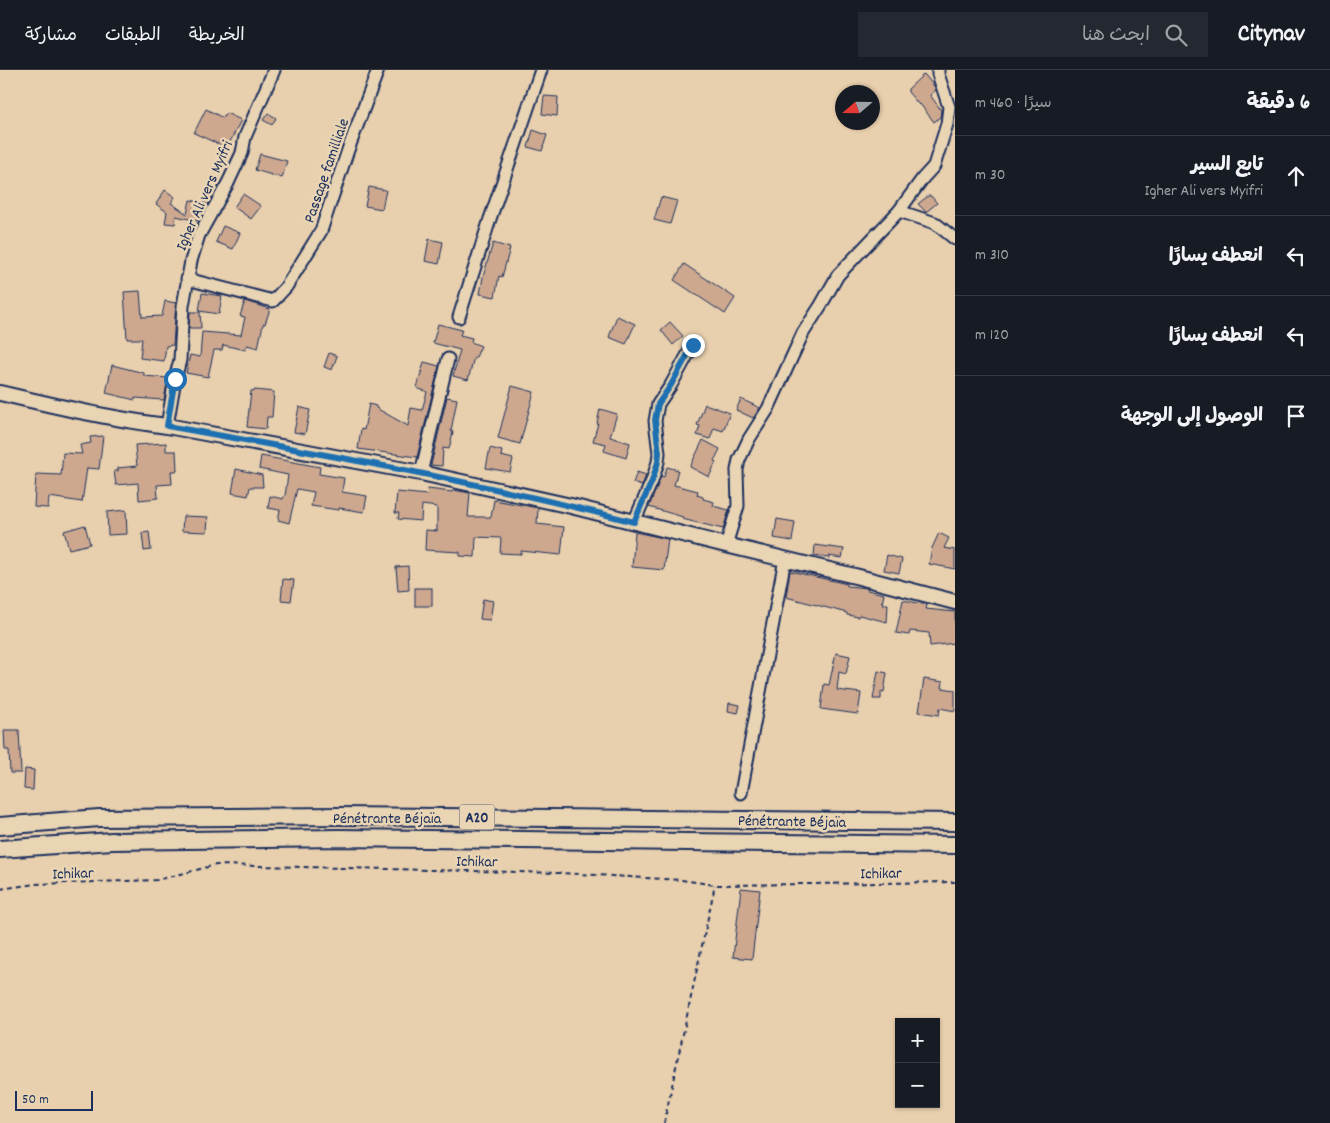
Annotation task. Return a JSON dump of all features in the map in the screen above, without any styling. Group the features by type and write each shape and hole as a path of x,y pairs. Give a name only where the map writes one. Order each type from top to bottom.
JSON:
{"highway":[{"name":"Pénétrante Béjaïa","path":"0,826 99,818 339,816 955,822"},
{"name":"Pénétrante Béjaïa","path":"0,849 112,840 328,838 955,845"}],"main road":[{"path":"0,394 136,422 167,426 421,473 571,506 955,602"}],"street":[{"name":"Igher Ali vers Myifri","path":"167,426 180,360 183,306 191,261 200,235 242,153 245,137 274,70"},
{"name":"Passage familliale","path":"188,279 273,301 286,287 321,231 348,150 378,70"},
{"path":"459,317 541,70"},
{"path":"726,545 738,506 737,470 739,460 749,439 768,409 803,333 838,275 899,211 934,166 951,124 949,107 938,70"},
{"path":"899,211 935,224 955,239"},
{"path":"634,522 658,462 659,453 655,420 658,404 693,345"},
{"path":"421,473 448,360"},
{"path":"741,793 785,559"}],"path":[{"name":"Ichikar","path":"0,889 35,884 157,880 216,865 560,873 682,880 715,885 955,882"},
{"path":"664,1123 715,885"}],"building":[{"path":"924,74 936,90 930,95 941,110 940,117 934,122 908,92 908,89"},
{"path":"544,96 558,97 557,116 542,114"},
{"path":"206,109 223,118 226,113 241,120 227,148 194,133"},
{"path":"268,113 276,118 272,125 263,120"},
{"path":"533,130 547,135 542,151 528,147"},
{"path":"260,154 287,161 282,178 255,170"},
{"path":"369,187 386,190 382,209 365,206"},
{"path":"165,190 175,197 171,203 187,214 190,200 206,203 205,209 198,221 176,216 175,224 165,223 167,212 156,204"},
{"path":"243,194 261,206 251,219 234,207"},
{"path":"928,196 931,196 937,203 926,212 918,204"},
{"path":"661,197 677,201 670,224 654,220"},
{"path":"223,226 240,233 233,249 216,242"},
{"path":"429,239 443,242 439,264 425,261"},
{"path":"493,243 510,248 502,277 499,276 495,297 480,294"},
{"path":"684,264 735,298 725,314 674,280"},
{"path":"140,291 142,317 162,316 165,301 176,303 173,345 166,346 164,361 140,358 142,339 127,339 124,292"},
{"path":"202,293 222,296 219,314 199,311"},
{"path":"245,301 270,309 265,324 263,324 258,348 247,345 246,350 223,345 222,350 214,350 208,377 186,373 190,355 200,357 202,332 241,335 245,317 240,316"},
{"path":"190,312 200,312 201,328 189,328"},
{"path":"617,316 635,324 626,344 609,337"},
{"path":"670,322 683,336 673,345 661,330"},
{"path":"438,324 462,330 460,335 472,338 471,342 481,346 476,357 474,357 468,380 453,376 460,350 433,343"},
{"path":"329,353 337,356 332,370 324,367"},
{"path":"424,362 439,366 417,457 358,449 361,429 364,430 369,404 376,406 376,408 408,426 411,408 422,410 427,392 417,388"},
{"path":"112,365 144,373 144,376 168,378 164,400 135,398 135,400 106,393"},
{"path":"512,386 534,392 520,444 498,438"},
{"path":"251,391 274,392 272,417 267,417 266,429 247,427"},
{"path":"447,397 457,399 449,449 443,448 442,466 431,465"},
{"path":"741,399 760,408 753,418 736,410"},
{"path":"705,404 730,413 723,431 714,428 710,439 697,435 700,426 697,425"},
{"path":"299,407 310,410 305,434 294,432"},
{"path":"600,409 617,414 610,437 630,443 626,458 604,451 606,444 593,441"},
{"path":"103,436 99,469 87,468 82,502 49,497 48,508 34,507 36,474 61,475 63,453 82,454 80,445 91,443 90,437"},
{"path":"703,440 720,449 709,477 690,467"},
{"path":"166,443 166,451 176,451 177,471 171,471 172,484 157,485 158,498 139,500 138,483 116,485 114,471 118,471 118,468 137,466 135,445"},
{"path":"490,448 502,451 501,456 513,459 510,472 486,468"},
{"path":"261,456 320,467 319,474 344,478 342,492 367,496 364,512 311,506 314,492 297,489 289,523 278,520 280,510 268,508 270,496 283,499 288,475 259,469"},
{"path":"667,467 678,470 674,485 698,491 697,495 714,502 713,506 729,510 723,529 682,519 683,517 649,507 661,476 664,477"},
{"path":"236,469 262,475 263,487 250,487 248,496 232,493"},
{"path":"637,472 646,475 642,486 633,483"},
{"path":"428,489 470,493 468,517 491,517 494,500 538,508 537,524 564,527 561,555 521,551 521,554 500,553 501,538 476,537 475,557 460,556 460,552 425,550 426,530 437,531 437,507 422,505 421,521 398,519 399,513 395,513 397,492 427,495"},
{"path":"126,510 127,534 108,535 107,512"},
{"path":"183,516 208,517 207,532 182,531"},
{"path":"777,519 795,522 792,541 774,538"},
{"path":"85,525 90,544 69,549 64,531"},
{"path":"149,532 151,550 144,551 142,533"},
{"path":"635,532 668,539 664,570 632,567"},
{"path":"939,533 949,538 944,548 955,550 955,569 929,564 932,548"},
{"path":"815,545 844,549 842,558 814,556"},
{"path":"887,555 902,559 899,573 884,570"},
{"path":"408,566 409,590 398,591 396,567"},
{"path":"790,571 847,584 847,586 867,588 867,590 884,594 882,604 888,604 887,622 859,615 858,617 847,615 847,613 786,597"},
{"path":"283,579 294,580 291,601 281,600"},
{"path":"415,588 432,588 432,606 415,606"},
{"path":"483,599 493,601 490,620 480,619"},
{"path":"903,600 927,605 926,609 955,612 955,643 930,646 929,633 910,631 909,635 896,633"},
{"path":"836,653 850,656 846,674 839,672 837,690 861,693 858,714 821,709 824,684 829,685"},
{"path":"878,671 887,673 884,692 881,691 881,699 873,699"},
{"path":"924,679 943,682 942,688 955,690 955,711 940,708 939,715 919,712"},
{"path":"729,703 740,705 738,713 728,711"},
{"path":"4,730 19,730 21,773 10,773 9,750 5,750"},
{"path":"25,769 34,770 33,790 24,789"},
{"path":"741,888 760,890 752,959 733,957"}],"route":[{"path":"175,379 167,426 421,473 634,522 658,462 658,438 655,420 658,404 693,345"}]}
